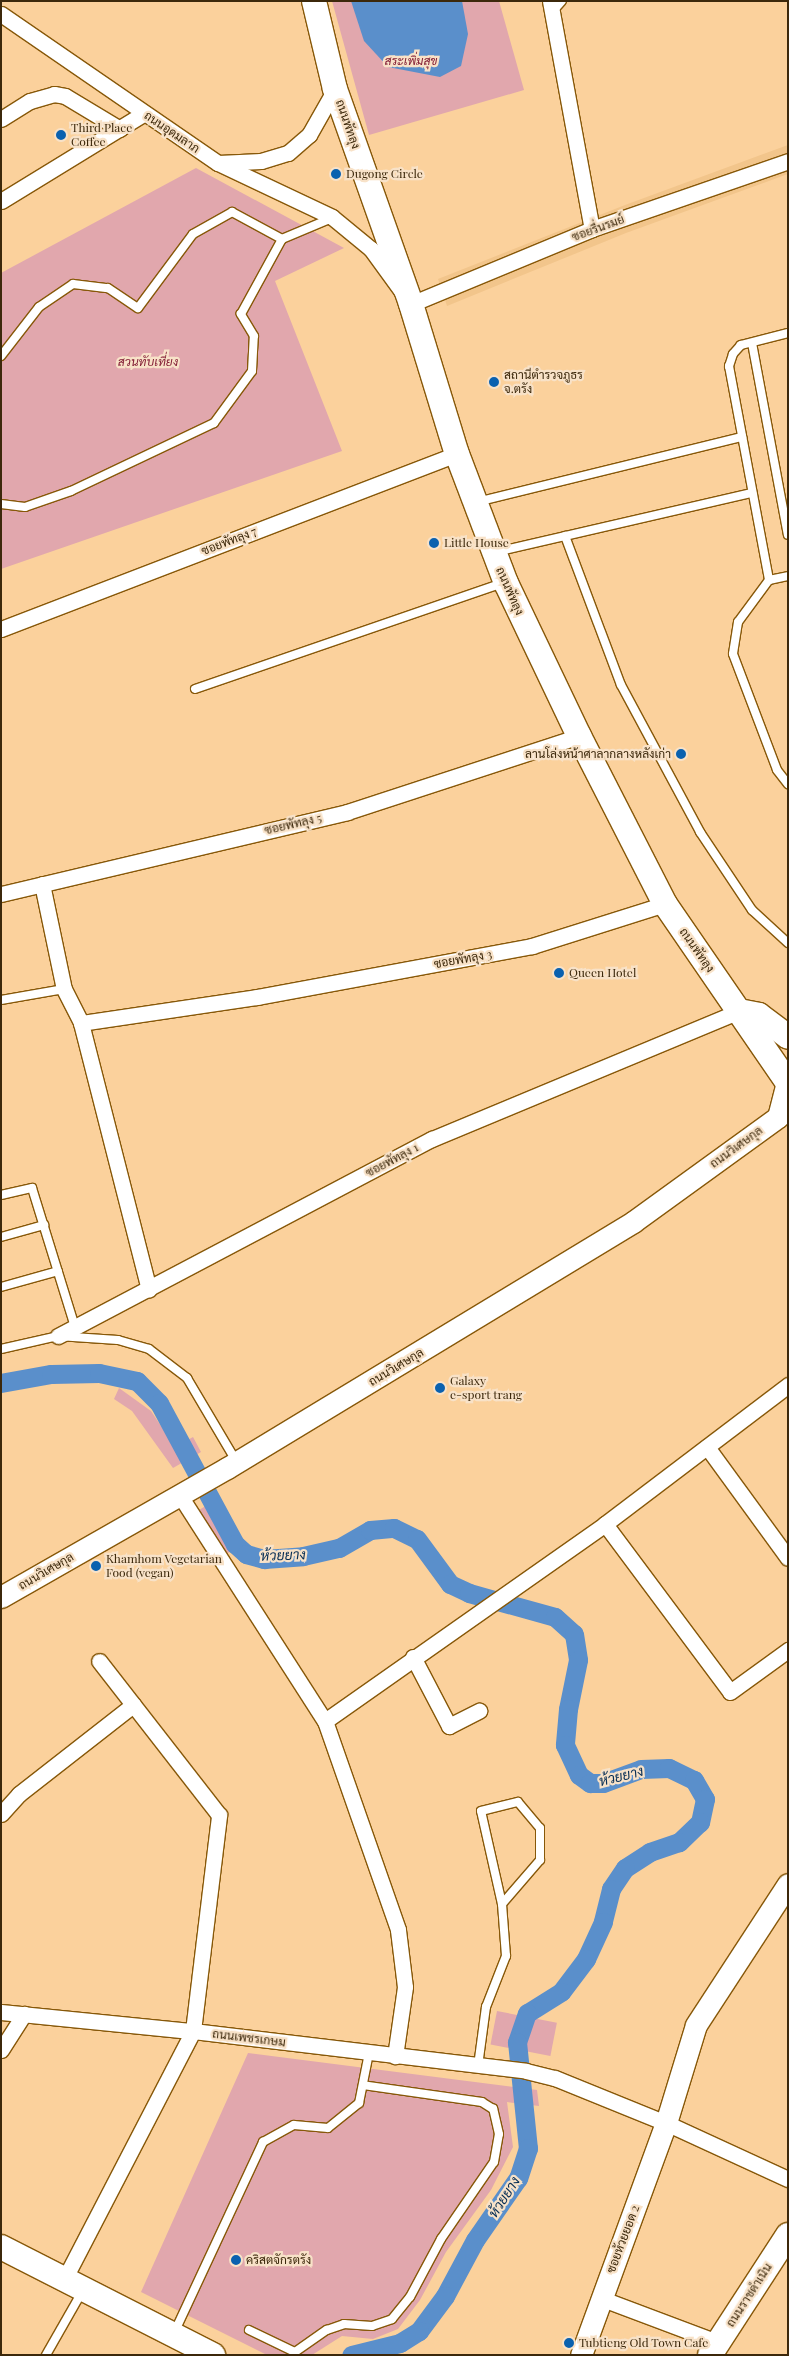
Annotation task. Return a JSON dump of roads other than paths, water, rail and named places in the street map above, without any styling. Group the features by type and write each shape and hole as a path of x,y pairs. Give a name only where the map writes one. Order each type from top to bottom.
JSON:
{"main road":[{"name":"ถนนพัทลุง","path":"314,1 336,89 411,304 457,454 506,583 579,736 665,904 787,1080"},
{"path":"739,1011 759,1015 788,1037"},
{"name":"ถนนวิเศษกุล","path":"1,1597 232,1465 633,1222 783,1118 787,1080"},
{"name":"ซอยห้วยยอด 2","path":"581,2355 600,2298 666,2123 696,2025 788,1884"},
{"name":"ถนนราชดำเนิน","path":"714,2348 788,2235"},
{"path":"1,2247 214,2355"}],"street":[{"path":"555,5 592,229"},
{"name":"ถนนอุดมลาภ","path":"1,14 143,114 218,163 332,217 371,249 411,304"},
{"path":"218,163 261,160 288,153 309,135 336,89"},
{"path":"1,120 30,101 54,94 65,96 120,129"},
{"path":"1,201 143,114"},
{"name":"ซอยรื่นรมย์","path":"411,304 592,229 788,161"},
{"name":"ซอยพัทลุง 7","path":"1,629 457,454"},
{"name":"ซอยพัทลุง 5","path":"1,894 347,812 579,736"},
{"path":"42,884 64,989 80,1023 149,1288"},
{"name":"ซอยพัทลุง 3","path":"80,1023 257,997 532,946 665,904"},
{"name":"ซอยพัทลุง 1","path":"58,1336 432,1139 739,1011"},
{"path":"325,1721 526,1577 605,1524 788,1385"},
{"path":"707,1447 788,1558"},
{"path":"179,1494 325,1721 398,1930 405,1987 395,2056"},
{"path":"605,1524 730,1692 788,1650"},
{"path":"413,1657 449,1726 479,1711"},
{"path":"75,2283 193,2030 219,1815 100,1661"},
{"path":"1,1814 19,1794 133,1705"},
{"name":"ถนนเพชรเกษม","path":"1,2012 193,2030 496,2068 555,2078 666,2123 788,2179"},
{"path":"1,2050 24,2014"},
{"path":"600,2298 714,2348"}],"lane":[{"path":"1,356 39,307 73,284 108,288 138,308 193,234 232,212 282,239"},
{"path":"1,504 25,507 71,491 214,423 252,372 254,336 241,314 282,239 332,217"},
{"path":"769,580 729,366 732,354 741,345 788,333"},
{"path":"752,343 788,535"},
{"path":"475,502 742,437"},
{"path":"494,553 752,493"},
{"path":"565,536 621,685 700,832 752,910 788,943"},
{"path":"788,576 769,580 738,622 733,654 777,770 788,784"},
{"path":"195,689 506,583"},
{"path":"1,1000 64,989"},
{"path":"1,1195 32,1188 75,1327"},
{"path":"1,1237 44,1226"},
{"path":"1,1287 58,1271"},
{"path":"1,1349 58,1336 118,1340 149,1349 172,1364 187,1378 232,1465"},
{"path":"478,2066 486,2007 506,1956 502,1904 482,1811 518,1802 540,1828 540,1860 502,1904"},
{"path":"174,2334 263,2142 294,2125 328,2128 359,2104 369,2053"},
{"path":"249,2330 295,2352 327,2330 344,2324 372,2326 392,2319 410,2297 441,2239 494,2162 499,2134 493,2109 482,2102 363,2085"},
{"path":"46,2355 75,2283"}],"water":[{"path":"351,1 462,1 468,34 461,66 440,77 388,67 364,41"}],"waterway":[{"name":"ห้วยยาง","path":"1,1383 51,1374 99,1373 137,1381 159,1403 235,1544 246,1554 264,1559 303,1556 339,1548 370,1530 394,1528 417,1539 450,1584 469,1593 555,1617 574,1634 578,1660 568,1709 565,1745 579,1775 590,1783 603,1783 641,1769 669,1768 694,1780 705,1799 700,1822 679,1842 650,1852 625,1868 611,1889 603,1922 586,1959 561,1992 527,2013 517,2042 528,2148 518,2178 475,2240 445,2296 419,2331 400,2343 351,2355"}],"place":[{"name":"Third Place Coffee","path":"61,135"},
{"name":"Dugong Circle","path":"336,174"},
{"name":"สถานีตำรวจภูธร จ.ตรัง","path":"494,382"},
{"name":"Little House","path":"434,543"},
{"name":"ลานโล่งหน้าศาลากลางหลังเก่า","path":"681,754"},
{"name":"Queen Hotel","path":"559,973"},
{"name":"Galaxy e-sport trang","path":"440,1388"},
{"name":"Khamhom Vegetarian Food (vegan)","path":"96,1566"},
{"name":"คริสตจักรตรัง","path":"236,2260"},
{"name":"Tubtieng Old Town Cafe","path":"569,2343"}],"park label":[{"name":"สระเพิ่มสุข","path":"411,61"},
{"name":"สวนทับเที่ยง","path":"148,362"}]}
